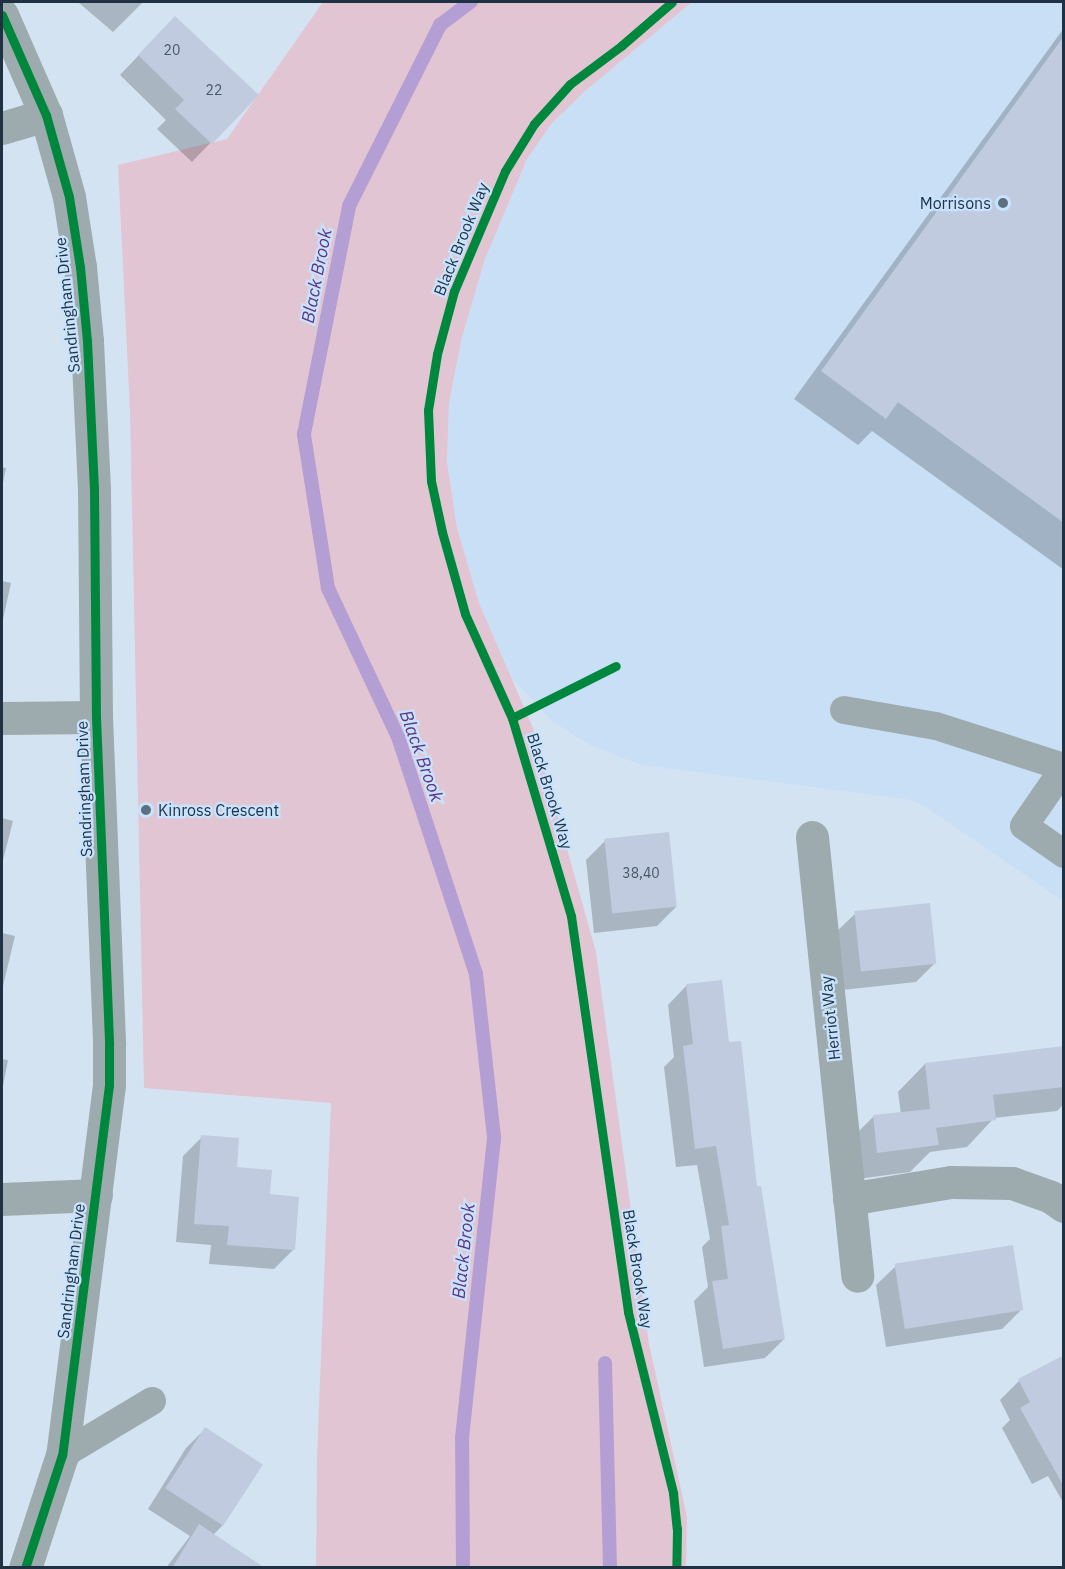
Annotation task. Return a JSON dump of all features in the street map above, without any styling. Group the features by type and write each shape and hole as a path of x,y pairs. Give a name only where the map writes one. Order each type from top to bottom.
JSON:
{"street":[{"name":"Sandringham Drive","path":"2,15 46,115 69,197 80,267 87,341 95,501 96,717 109,1055 109,1085 62,1455 25,1568"},
{"path":"2,128 46,115"},
{"path":"2,718 96,717"},
{"name":"Herriot Way","path":"812,837 857,1276"},
{"path":"849,1199 951,1182 1012,1183 1051,1197 1064,1206"},
{"path":"2,1199 96,1195"}],"lane":[{"path":"844,710 936,726 1064,767 1024,826 1064,854"},
{"path":"62,1455 152,1401"}],"shaded area":[{"path":"323,2 692,2 584,92 552,123 527,159 485,259 462,337 449,403 447,462 457,528 479,603 533,728 596,952 649,1344 687,1517 686,1567 316,1567 317,1457 331,1103 144,1088 130,411 118,165 227,139"},
{"path":"692,2 1063,2 1063,901 923,805 906,799 641,765 590,745 553,722 511,677 479,603 457,528 447,462 449,403 462,337 485,259 527,159 552,123 584,92"}],"building":[{"path":"175,16 259,95 212,144 175,109 184,100 138,55"},
{"name":"Morrisons","path":"1064,36 1064,523 898,402 886,419 821,371"},
{"path":"669,832 677,907 612,913 604,839"},
{"path":"930,903 936,964 861,972 854,911"},
{"path":"722,980 729,1042 741,1041 757,1186 761,1186 785,1339 723,1349 712,1281 728,1279 721,1226 729,1225 716,1146 695,1149 683,1046 693,1044 686,984"},
{"path":"1064,1046 1064,1087 993,1095 996,1120 936,1128 939,1145 877,1153 873,1115 930,1109 925,1063"},
{"path":"201,1135 239,1138 237,1167 272,1170 270,1194 299,1197 295,1250 227,1245 229,1226 194,1224"},
{"path":"1013,1245 1023,1310 905,1329 894,1264"},
{"path":"1064,1355 1064,1487 1020,1408 1030,1402 1018,1379"},
{"path":"205,1427 263,1465 223,1526 165,1488"},
{"path":"199,1524 265,1568 172,1568"}],"waterway":[{"name":"Black Brook","path":"463,1568 462,1438 494,1137 476,974 398,737 328,588 304,434 349,206 440,25 471,2"},
{"name":"Black Brook","path":"605,1363 610,1568"}],"cycle path":[{"name":"Black Brook Way","path":"672,2 621,46 570,84 534,124 505,171 454,291 437,354 428,410 431,481 442,532 465,614 512,718 571,916 628,1312 673,1493 677,1529 676,1568"},
{"path":"2,15 46,115 69,197 80,267 87,341 94,489 96,717 109,1045 109,1085 62,1455 25,1568"},
{"path":"512,718 616,666"}],"place":[{"name":"Morrisons","path":"1003,203"},
{"name":"Kinross Crescent","path":"146,810"}]}
